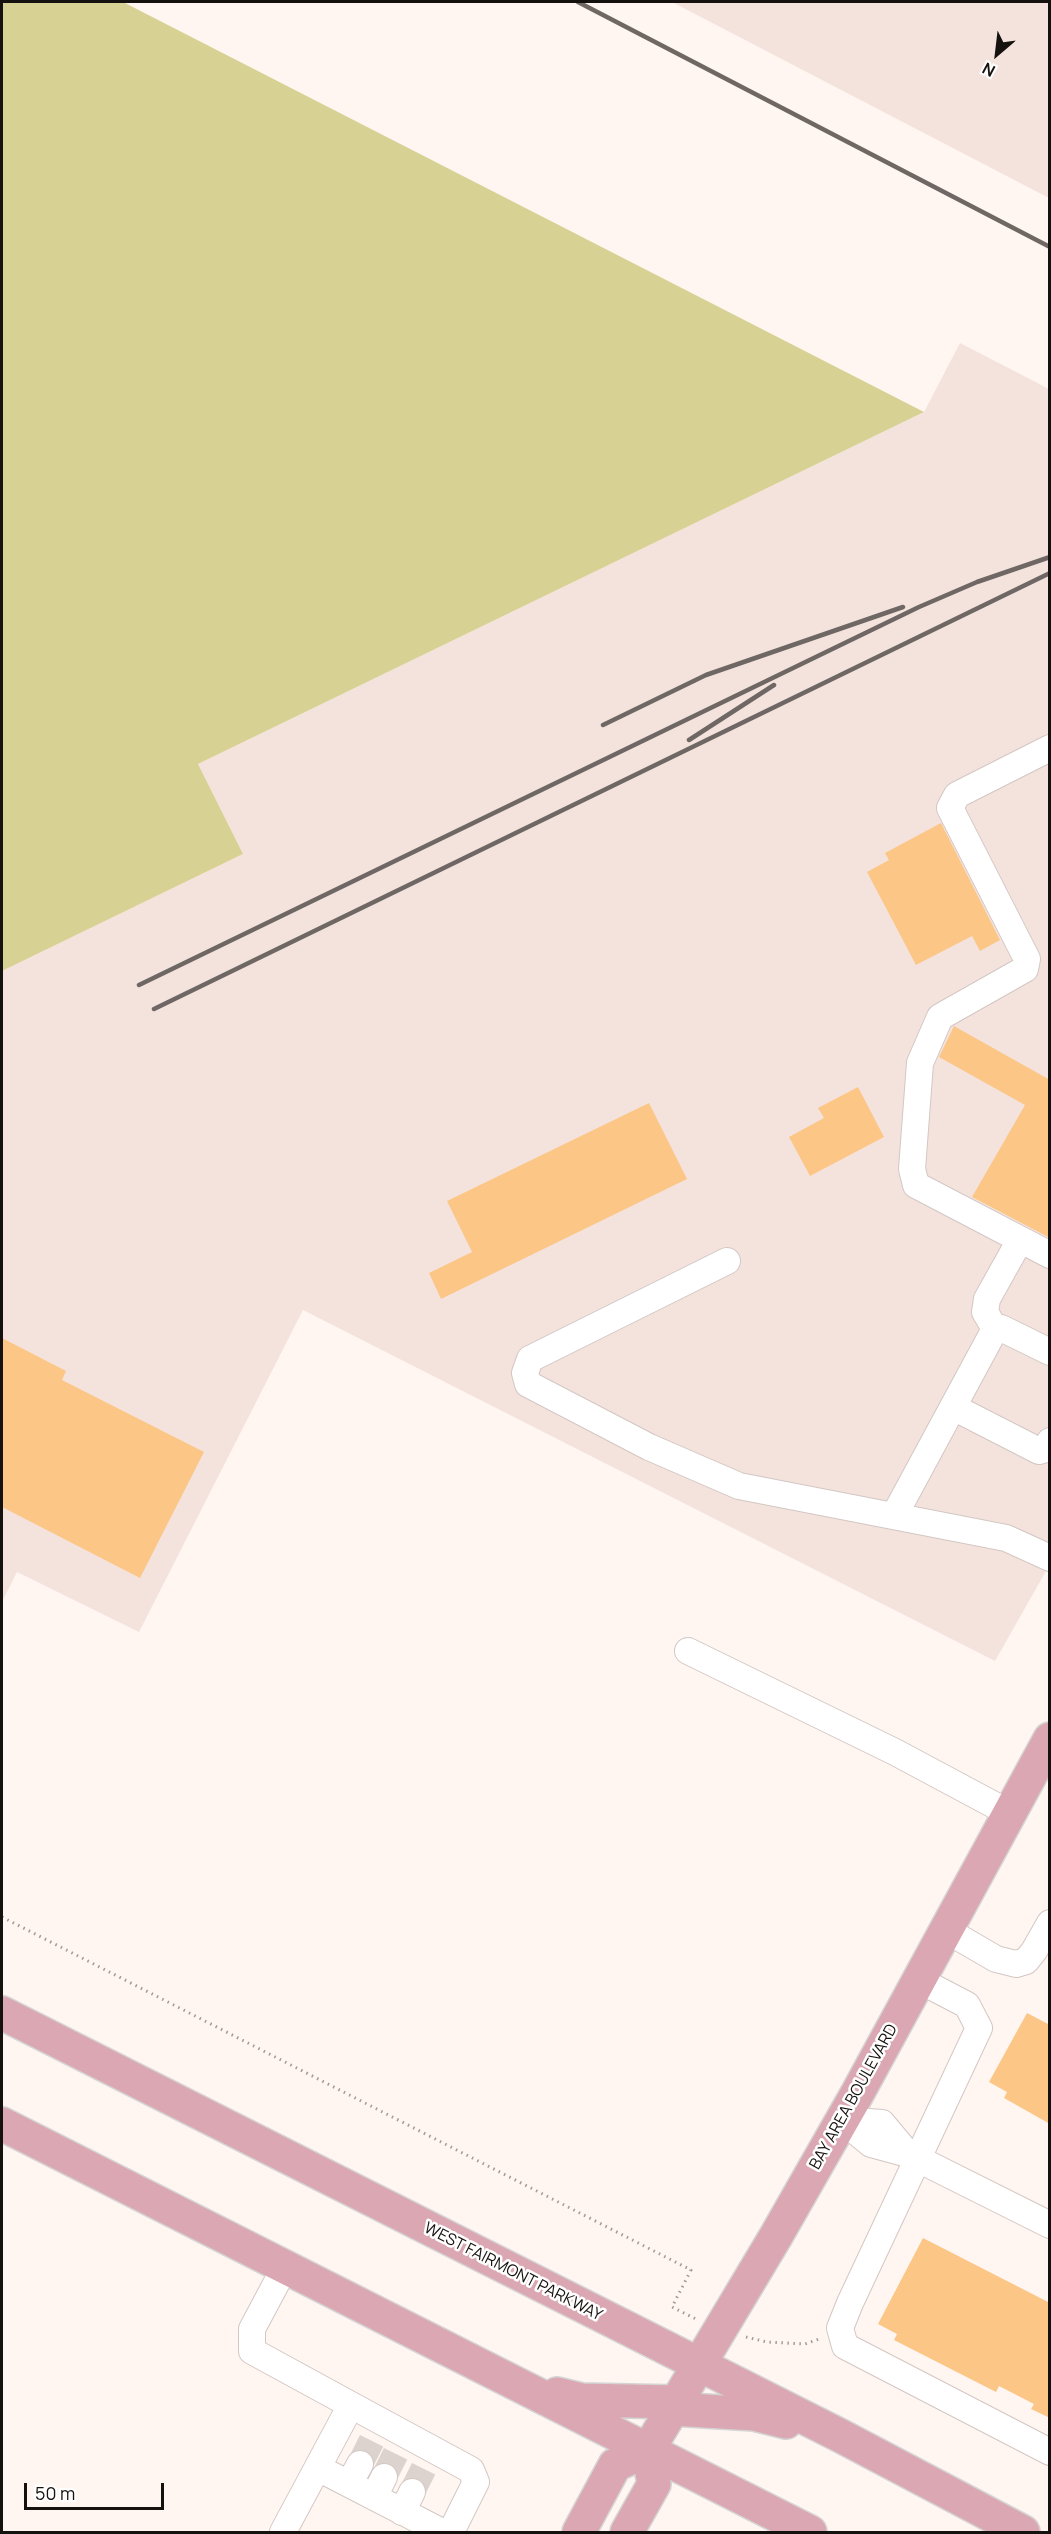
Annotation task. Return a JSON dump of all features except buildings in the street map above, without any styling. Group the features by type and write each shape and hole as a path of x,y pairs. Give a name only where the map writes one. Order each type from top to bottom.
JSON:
{"main road":[{"name":"BAY AREA BOULEVARD","path":"648,2450 842,2120 1050,1739"},
{"path":"2,1997 90,2058"},
{"name":"WEST FAIRMONT PARKWAY","path":"2,2013 841,2436 1023,2532"},
{"path":"2,2124 810,2532"},
{"path":"523,2387 582,2400 675,2405 754,2414 841,2436"},
{"path":"579,2532 615,2465 648,2450"},
{"path":"627,2532 654,2484 648,2450"}],"lane":[{"path":"1050,748 957,795 950,808 1028,959 1025,969 940,1017 920,1062 912,1169 916,1185 1050,1255"},
{"path":"995,1329 985,1312 987,1299 1020,1240"},
{"path":"728,1261 530,1359 525,1373 528,1384 649,1447 739,1486 1006,1538 1050,1558"},
{"path":"995,1329 1001,1328 1050,1352"},
{"path":"894,1516 995,1329"},
{"path":"953,1407 1039,1452 1046,1449 1050,1442"},
{"path":"688,1651 894,1752 1009,1813"},
{"path":"946,1930 996,1959 1016,1964 1026,1961 1050,1923"},
{"path":"919,1980 967,2005 979,2028 913,2156 840,2328 845,2346 1050,2452"},
{"path":"842,2120 871,2144 913,2156 1050,2226"},
{"path":"285,2267 252,2329 252,2351 351,2405 378,2430 429,2458 471,2470 476,2482 451,2532"},
{"path":"283,2532 351,2405"},
{"path":"318,2468 354,2474 407,2502 442,2532"}],"path":[{"path":"2,1917 692,2270 672,2307 718,2331 767,2342 805,2344 819,2339 830,2344"}],"shaded area":[{"path":"2,2 123,2 924,412 198,764 243,854 2,971"},
{"path":"672,2 1049,2 1049,198"},
{"path":"960,343 1049,389 1050,1564 995,1661 303,1310 139,1632 17,1572 2,1602 2,971 243,854 198,764 924,412"}],"tunnel":[{"path":"360,2464 373,2438"},
{"path":"384,2477 397,2451"},
{"path":"412,2492 425,2466"}],"railway":[{"path":"578,2 1050,247"},
{"path":"139,985 919,607 977,582 1050,557"},
{"path":"154,1009 1050,573"},
{"path":"603,725 706,675 903,607"},
{"path":"689,740 774,685"}]}
